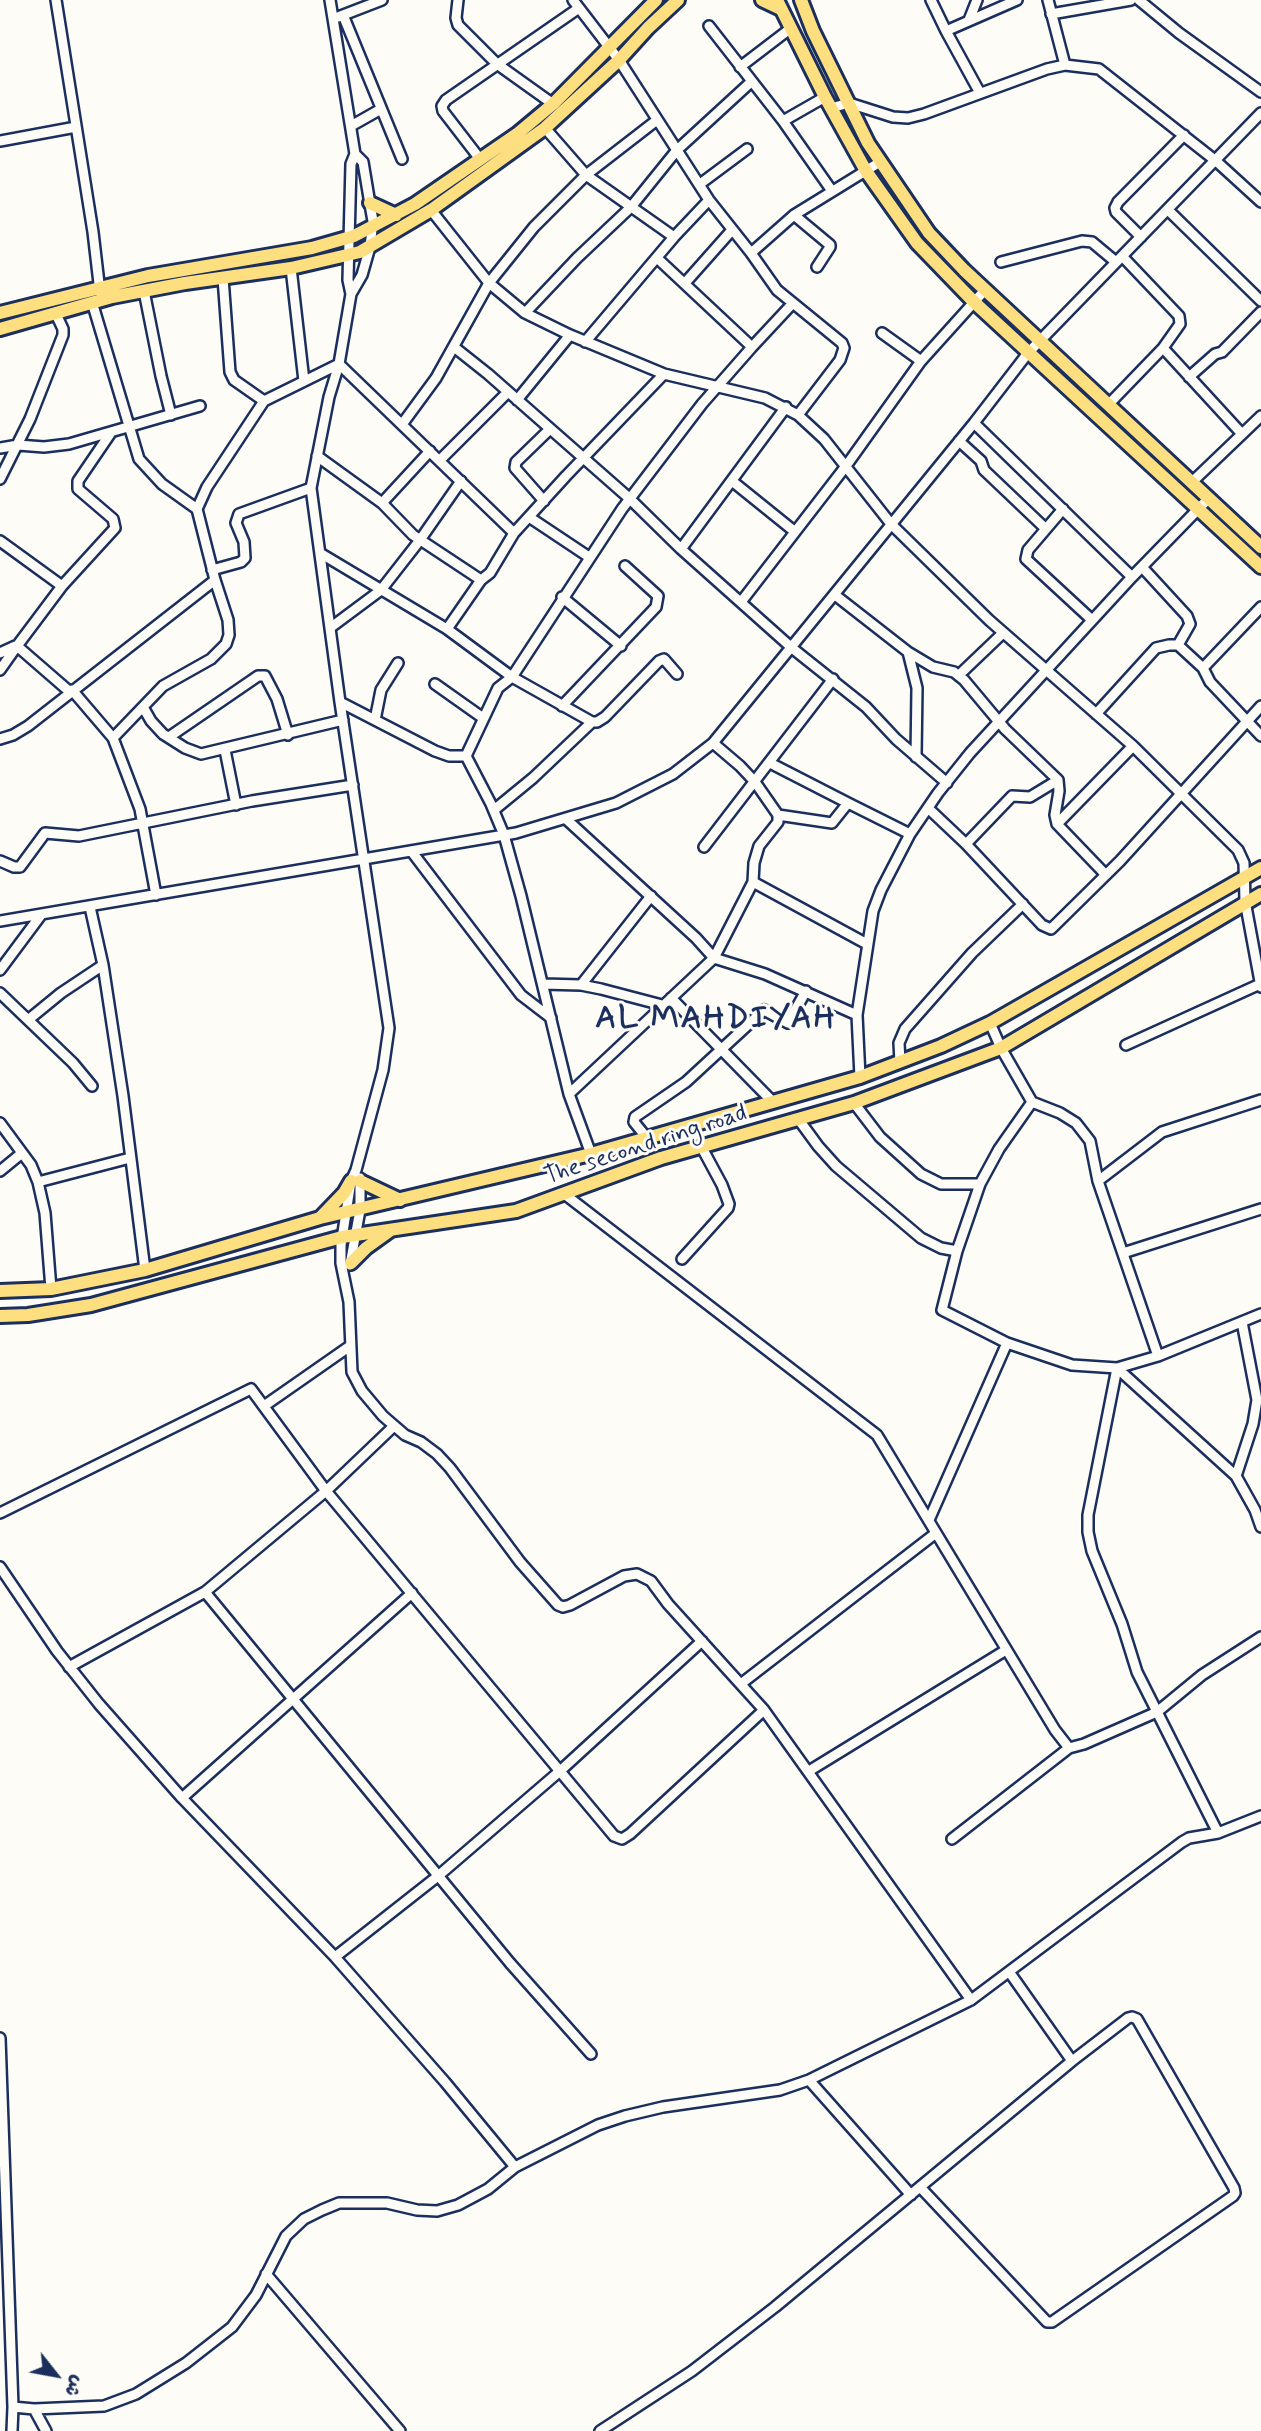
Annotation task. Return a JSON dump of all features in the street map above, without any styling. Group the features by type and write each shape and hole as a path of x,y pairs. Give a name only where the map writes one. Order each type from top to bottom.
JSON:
{"main road":[{"path":"0,329 160,274 312,248 350,238 372,228 396,215 517,134 552,104 656,0"},
{"path":"0,313 291,268 348,256 370,247 431,210 545,128 619,60 678,0"},
{"path":"762,0 779,4 828,103 866,171 917,243 1028,353 1261,567"},
{"path":"801,0 813,31 868,144 929,233 985,290 1261,547"},
{"path":"370,203 396,215"},
{"name":"The second ring road","path":"0,1291 51,1289 145,1270 320,1218 591,1154 860,1077 941,1046 990,1023 1261,867"},
{"name":"The second ring road","path":"0,1316 28,1315 91,1305 349,1236 516,1211 701,1146 854,1103 1001,1048 1245,901 1261,894"},
{"path":"320,1218 356,1178 400,1200"},
{"path":"351,1263 366,1248 395,1227"}],"street":[{"path":"56,0 76,127 97,296 139,459 162,484 197,509"},
{"path":"330,0 382,109 402,159"},
{"path":"338,17 382,0"},
{"path":"458,0 458,25 497,64 552,104"},
{"path":"931,0 980,93"},
{"path":"969,20 977,0"},
{"path":"946,31 1017,0"},
{"path":"1048,0 1065,65"},
{"path":"1051,13 1131,0"},
{"path":"1139,0 1179,33 1261,92"},
{"path":"480,159 443,111 442,106 446,100 576,4 619,60 709,200 777,290 842,343 844,348 840,360 798,415"},
{"path":"338,17 355,154 351,164 348,256 351,294"},
{"path":"709,26 783,121 832,191"},
{"path":"740,67 791,28"},
{"path":"783,121 828,103 849,103 892,117 908,118 1046,69 1065,65 1089,67 1107,73 1216,160 1261,202"},
{"path":"525,313 577,258 631,207 677,150 751,82"},
{"path":"351,126 382,109"},
{"path":"0,921 504,835 616,803 673,774 713,743 1028,353 1261,113"},
{"path":"403,423 436,378 489,283 534,227 586,175 657,120"},
{"path":"0,141 76,127"},
{"path":"545,128 586,175 674,237"},
{"path":"1141,237 1115,208 1184,135"},
{"path":"700,184 747,149"},
{"path":"345,1279 351,1263 346,1213 383,1070 389,1028 311,488 329,397 339,364 351,294 362,275 370,247 370,203 363,162 355,154"},
{"path":"751,253 794,215 880,162"},
{"path":"585,342 709,200"},
{"path":"431,210 489,283 525,313 585,342 664,374 765,398 798,415 824,439 891,524 1003,633 1133,746 1238,850 1244,863 1245,901 1261,986 1126,1045"},
{"path":"1168,210 1261,301"},
{"path":"794,215 830,245 817,267"},
{"path":"684,283 732,230"},
{"path":"1001,262 1082,241 1092,242 1119,259 1179,316 1180,324 1163,348 1108,405"},
{"path":"657,257 751,347"},
{"path":"291,268 304,381"},
{"path":"223,278 230,372 234,380 264,401"},
{"path":"741,602 846,466 921,361 985,290"},
{"path":"144,291 171,415"},
{"path":"466,756 499,688 512,677 629,498 702,404 793,303"},
{"path":"0,479 19,445 63,334 55,312"},
{"path":"1189,377 1215,354 1222,352 1261,312"},
{"path":"882,332 921,361"},
{"path":"517,400 570,335"},
{"path":"454,347 629,498 681,550 792,648 866,707 916,757 947,783"},
{"path":"1163,348 1242,434"},
{"path":"113,738 163,686 211,659 226,644 229,635 228,620 213,575 197,509 207,487 264,401 339,364"},
{"path":"339,364 514,533"},
{"path":"447,629 481,580 490,573 514,533 664,374"},
{"path":"440,460 508,392"},
{"path":"0,448 62,445 110,434 200,405"},
{"path":"681,550 786,407"},
{"path":"1191,483 1261,415"},
{"path":"974,423 1132,577"},
{"path":"544,501 515,468 516,462 550,429"},
{"path":"0,670 62,586 115,528 113,519 78,489 78,481 110,434"},
{"path":"959,440 981,461 984,470 1046,529"},
{"path":"382,503 430,451"},
{"path":"317,456 382,503 420,540 481,580"},
{"path":"330,628 381,590 461,481"},
{"path":"732,481 794,531"},
{"path":"0,739 28,726 213,575 241,562 245,558 244,542 236,523 239,514 311,488"},
{"path":"860,1077 858,1015 867,944 877,900 910,834 938,793 999,720 1208,499"},
{"path":"1063,509 1028,550 1026,559 1092,620"},
{"path":"529,517 589,557"},
{"path":"0,541 62,586"},
{"path":"320,553 447,629 512,677 592,722 596,723 605,717 659,661 664,659 677,674"},
{"path":"562,706 656,607 658,596 625,566"},
{"path":"1142,567 1188,617 1190,624 1178,645"},
{"path":"835,595 908,652 933,667 959,675 1012,736 1058,780 1055,815 1057,824 1106,874"},
{"path":"562,597 621,646"},
{"path":"1203,668 1261,607"},
{"path":"959,675 1003,633"},
{"path":"1096,713 1156,649 1178,645 1203,668 1210,682 1261,736"},
{"path":"17,646 71,691 113,738 143,822 156,895"},
{"path":"0,653 17,646"},
{"path":"908,652 917,688 916,757"},
{"path":"375,720 381,690 398,663"},
{"path":"169,737 258,676 265,676 277,699 288,735"},
{"path":"704,847 833,679"},
{"path":"435,684 483,718"},
{"path":"340,702 435,751 449,756 466,756"},
{"path":"929,808 1042,925 1051,929 1106,874 1261,706"},
{"path":"142,707 151,721 169,737 201,754 343,720"},
{"path":"494,810 533,778 592,722"},
{"path":"569,1094 714,958 753,882 754,863 759,846 778,822 778,816 755,782 740,765 713,743"},
{"path":"1057,824 1133,746"},
{"path":"225,750 236,804"},
{"path":"466,756 504,835 569,1094 591,1154"},
{"path":"771,763 829,795 910,834"},
{"path":"966,844 1012,796 1031,797 1058,780"},
{"path":"0,862 20,867 45,833 74,837 236,804 353,785"},
{"path":"778,816 832,822 848,803"},
{"path":"566,819 696,938 714,958 765,974 858,1015"},
{"path":"412,852 521,995 551,1018"},
{"path":"753,882 867,944"},
{"path":"581,985 651,896"},
{"path":"900,1062 899,1043 911,1023 972,953 1023,904"},
{"path":"90,907 103,965 123,1096 145,1270"},
{"path":"0,970 41,915"},
{"path":"28,1020 61,993 103,965"},
{"path":"543,984 581,985 662,1005"},
{"path":"647,1138 634,1122 635,1116 686,1082 764,1010 788,1023 806,991"},
{"path":"0,993 73,1063 92,1086"},
{"path":"671,998 772,1101"},
{"path":"990,1023 1032,1102 1060,1113 1081,1128 1090,1141 1098,1181 1158,1356"},
{"path":"1098,1181 1162,1132 1261,1100"},
{"path":"1032,1102 999,1149 980,1184 957,1251 942,1310 1007,1343 1072,1366 1117,1368 1158,1356 1261,1314"},
{"path":"854,1103 880,1137 921,1174 942,1184 980,1184"},
{"path":"799,1120 836,1166 911,1229 931,1244 957,1251"},
{"path":"0,1123 31,1165 38,1182 45,1213 51,1289"},
{"path":"682,1259 728,1208 728,1198 701,1146"},
{"path":"0,1171 22,1153"},
{"path":"38,1182 130,1158"},
{"path":"356,1178 360,1210 341,1263 349,1302 352,1372 357,1384 377,1410 394,1426 405,1435 421,1442 450,1468 520,1562 558,1605 570,1605 609,1583 637,1574 651,1581 668,1604 764,1710 971,2000"},
{"path":"564,1193 877,1435 1055,1730 1069,1748"},
{"path":"1123,1253 1261,1209"},
{"path":"1236,1476 1253,1424 1257,1400 1241,1322"},
{"path":"929,1520 1007,1343"},
{"path":"264,1406 350,1346"},
{"path":"1117,1368 1236,1476 1261,1527"},
{"path":"1117,1368 1088,1515 1092,1551 1122,1625 1137,1672 1218,1833"},
{"path":"0,1513 247,1389 255,1392 326,1490 614,1836 622,1839 630,1833 764,1710"},
{"path":"69,1667 205,1592 326,1490 394,1426"},
{"path":"742,1683 936,1533"},
{"path":"0,1567 69,1667 182,1798 335,1957 445,2082 515,2167"},
{"path":"205,1592 510,1964 591,2054"},
{"path":"182,1798 412,1593"},
{"path":"952,1839 1069,1748 1157,1712 1202,1675 1261,1637"},
{"path":"335,1957 438,1876 560,1771 702,1641"},
{"path":"809,1771 1006,1650"},
{"path":"13,2407 34,2409 104,2406 136,2394 186,2363 225,2333 249,2305 286,2236 304,2219 322,2210 339,2203 368,2202 437,2211 458,2205 488,2189 515,2167 575,2135 625,2116 663,2107 780,2090 809,2080 971,2000 1182,1842 1189,1838 1218,1833 1261,1816"},
{"path":"1010,1973 1072,2061"},
{"path":"600,2431 702,2363 775,2307 1072,2061 1128,2018 1137,2019 1236,2193 1052,2322 1047,2322 920,2187"},
{"path":"0,2038 12,2431"},
{"path":"809,2080 911,2195"},
{"path":"266,2274 400,2431"},
{"path":"34,2409 46,2431"}],"district":[{"name":"AL MAHDIYAH","path":"716,1020"}]}
